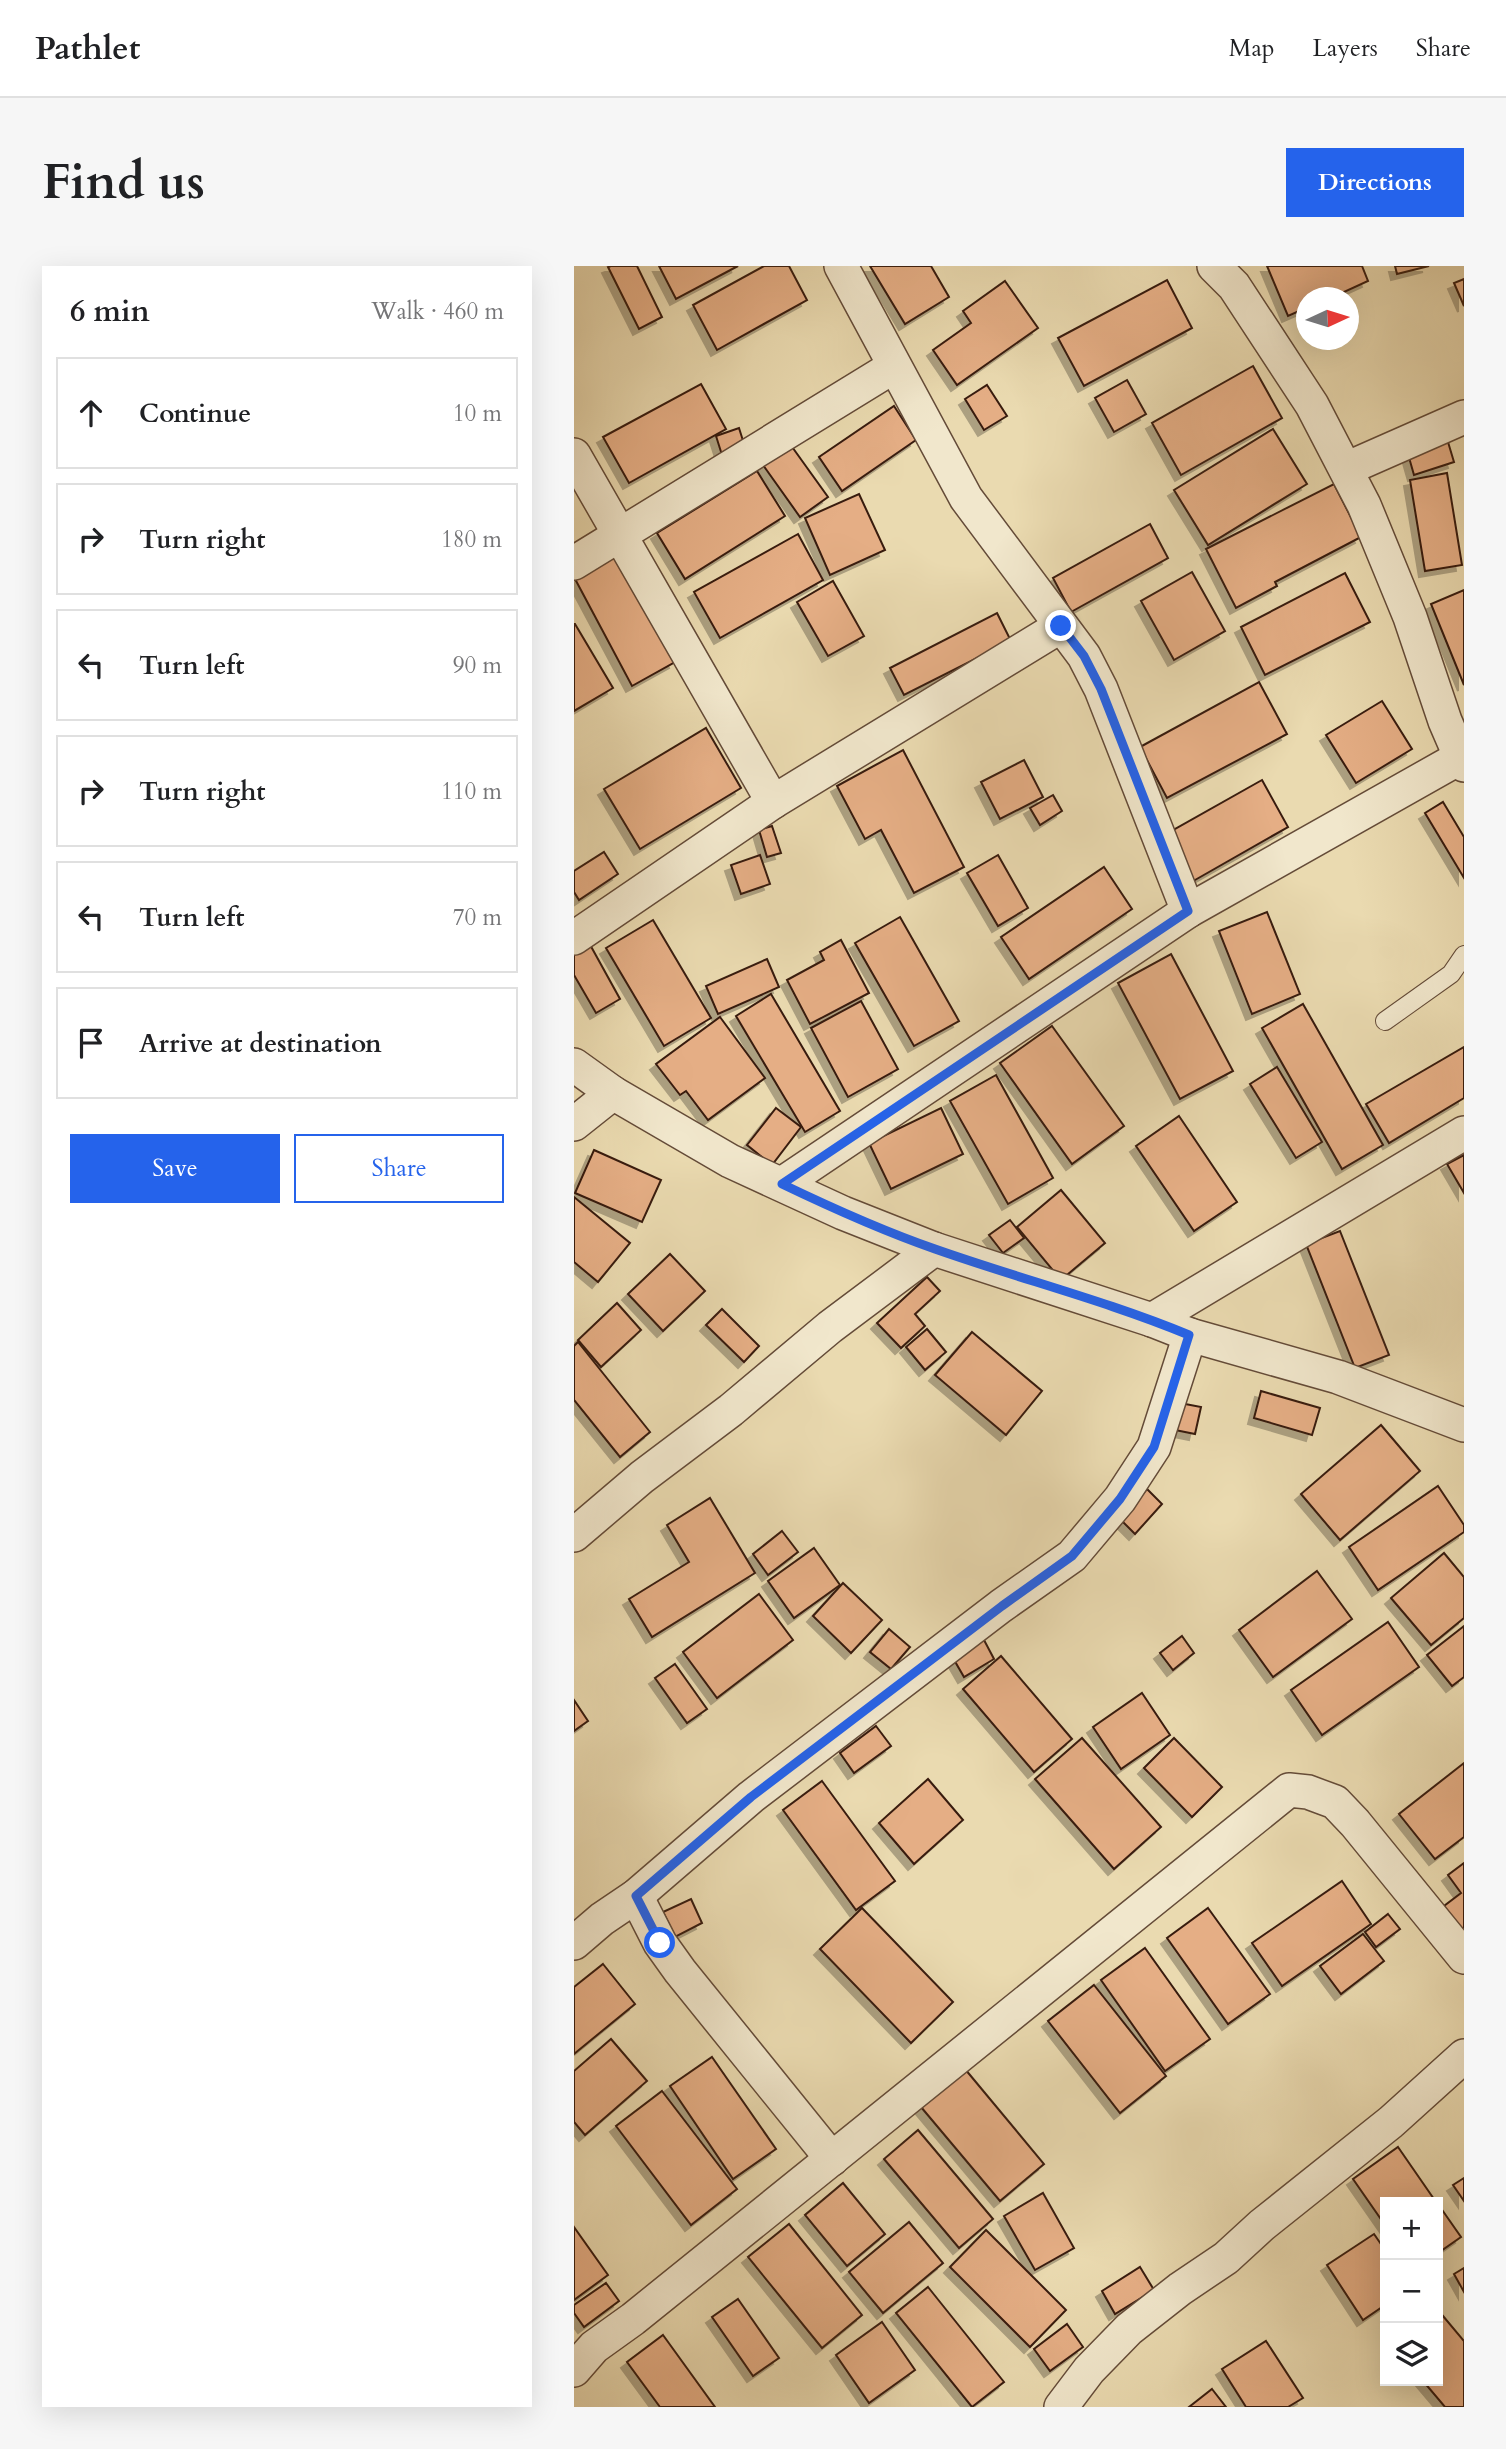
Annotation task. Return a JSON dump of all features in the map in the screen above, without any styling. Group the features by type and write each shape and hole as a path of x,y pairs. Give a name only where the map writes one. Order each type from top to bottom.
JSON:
{"street":[{"path":"841,266 893,367 966,498 1084,656 1101,689 1188,911"},
{"path":"782,1184 1188,911 1462,761 1445,721 1410,617 1364,505 1346,469 1305,394 1234,286 1214,266"},
{"path":"574,563 893,367"},
{"path":"1346,469 1464,417"},
{"path":"574,455 772,802"},
{"path":"574,938 772,802 1061,626"},
{"path":"574,1065 613,1093 730,1161 843,1213 934,1249 1152,1320 1189,1335 1338,1377 1464,1425"},
{"path":"574,1124 613,1093"},
{"path":"1152,1320 1464,1133"},
{"path":"574,1535 642,1476 731,1410 830,1327 934,1249"},
{"path":"574,1942 636,1896 751,1797 1072,1556 1120,1499 1154,1447 1189,1335"},
{"path":"574,2370 594,2347 832,2159 1289,1790 1308,1791 1335,1802 1355,1822 1464,1958"},
{"path":"636,1896 660,1943 680,1971 832,2159"},
{"path":"1061,2407 1089,2370 1129,2329 1180,2289 1226,2258 1262,2225 1391,2122 1464,2056"}],"lane":[{"path":"1385,1021 1451,974 1464,955"}],"building":[{"path":"637,266 662,317 639,329 608,267"},
{"path":"659,266 738,266 676,299"},
{"path":"764,266 789,266 807,300 717,350 693,305"},
{"path":"870,266 931,266 949,297 905,324"},
{"path":"1267,266 1362,266 1368,281 1355,287 1296,287 1296,312 1288,316"},
{"path":"1395,266 1429,266 1397,274"},
{"path":"1464,279 1464,306 1454,283"},
{"path":"1167,280 1192,328 1084,386 1058,338"},
{"path":"1005,281 1038,328 957,385 933,350 971,323 963,311"},
{"path":"1253,366 1282,418 1181,475 1152,423"},
{"path":"1127,380 1146,414 1114,432 1095,398"},
{"path":"701,384 726,429 629,483 603,437"},
{"path":"987,385 1007,416 984,430 965,399"},
{"path":"894,406 916,440 842,491 819,457"},
{"path":"739,428 745,447 722,455 716,436"},
{"path":"1273,429 1307,484 1208,545 1174,490"},
{"path":"1448,442 1454,462 1414,475 1408,454"},
{"path":"790,444 828,497 800,517 763,465"},
{"path":"757,471 785,516 685,579 657,533"},
{"path":"1447,473 1462,565 1425,571 1410,480"},
{"path":"1334,484 1361,537 1275,582 1277,586 1236,608 1206,549"},
{"path":"859,494 885,550 830,575 805,518"},
{"path":"1150,524 1168,558 1071,612 1053,578"},
{"path":"798,534 823,580 720,638 694,592"},
{"path":"614,546 675,662 632,686 574,577"},
{"path":"1192,572 1225,631 1174,660 1141,601"},
{"path":"1345,573 1370,622 1265,675 1241,627"},
{"path":"833,581 864,636 828,656 797,602"},
{"path":"1464,590 1464,685 1431,604"},
{"path":"997,613 1011,641 904,695 890,668"},
{"path":"574,624 613,688 574,711"},
{"path":"1259,682 1287,734 1167,798 1140,747"},
{"path":"1382,701 1412,749 1356,783 1326,735"},
{"path":"706,728 741,788 640,849 604,789"},
{"path":"903,750 964,867 914,893 881,830 865,839 837,786"},
{"path":"1024,760 1043,797 1000,819 981,782"},
{"path":"1262,780 1288,827 1188,884 1161,837"},
{"path":"1053,795 1062,811 1040,825 1030,808"},
{"path":"1443,802 1464,837 1464,878 1425,813"},
{"path":"772,826 781,853 767,857 759,830"},
{"path":"604,852 618,874 579,900 574,892 574,871"},
{"path":"760,855 770,884 741,894 731,865"},
{"path":"998,855 1028,908 998,926 967,873"},
{"path":"1104,867 1132,909 1029,979 1001,937"},
{"path":"1267,912 1300,994 1252,1014 1219,931"},
{"path":"900,917 959,1021 914,1046 855,943"},
{"path":"653,920 711,1018 664,1046 606,948"},
{"path":"841,940 869,993 810,1024 787,980 824,960 820,952"},
{"path":"588,941 620,999 596,1013 574,975 574,949"},
{"path":"1171,954 1233,1071 1180,1099 1118,983"},
{"path":"767,959 779,987 718,1014 706,986"},
{"path":"771,994 840,1111 805,1132 736,1016"},
{"path":"861,1001 898,1069 848,1097 811,1028"},
{"path":"1303,1004 1383,1145 1342,1169 1262,1028"},
{"path":"720,1017 765,1078 708,1120 686,1091 680,1095 656,1064"},
{"path":"1052,1026 1124,1126 1072,1164 1000,1063"},
{"path":"1464,1047 1464,1098 1389,1143 1366,1104"},
{"path":"1277,1067 1322,1142 1296,1158 1250,1084"},
{"path":"996,1075 1053,1178 1008,1204 950,1101"},
{"path":"776,1108 801,1127 772,1165 747,1145"},
{"path":"941,1108 963,1154 891,1189 869,1143"},
{"path":"1179,1116 1237,1202 1194,1231 1136,1146"},
{"path":"594,1150 661,1180 642,1222 575,1193"},
{"path":"1464,1155 1464,1193 1447,1164"},
{"path":"1061,1190 1105,1243 1061,1280 1017,1227"},
{"path":"574,1197 630,1243 598,1282 574,1262"},
{"path":"1010,1220 1024,1238 1003,1253 989,1235"},
{"path":"1340,1231 1389,1355 1355,1368 1306,1244"},
{"path":"670,1254 705,1291 663,1331 628,1294"},
{"path":"927,1277 940,1291 915,1314 925,1326 901,1348 877,1323"},
{"path":"617,1303 641,1330 601,1367 578,1340"},
{"path":"722,1309 759,1346 744,1362 706,1325"},
{"path":"927,1329 946,1352 925,1370 906,1347"},
{"path":"972,1332 1042,1391 1006,1435 935,1375"},
{"path":"578,1342 650,1432 620,1457 574,1400 574,1346"},
{"path":"1261,1391 1320,1408 1312,1435 1254,1418"},
{"path":"1180,1403 1201,1407 1195,1434 1175,1430"},
{"path":"1381,1425 1420,1471 1340,1540 1301,1494"},
{"path":"1438,1486 1464,1525 1464,1532 1378,1590 1349,1547"},
{"path":"1147,1489 1162,1504 1135,1534 1120,1519"},
{"path":"710,1498 755,1573 652,1637 629,1599 689,1562 667,1525"},
{"path":"782,1531 798,1552 768,1575 753,1554"},
{"path":"814,1548 840,1585 794,1618 768,1581"},
{"path":"1444,1553 1464,1577 1464,1618 1431,1645 1391,1598"},
{"path":"1317,1571 1352,1619 1273,1677 1239,1630"},
{"path":"843,1583 882,1620 851,1653 813,1616"},
{"path":"759,1594 793,1640 717,1698 683,1652"},
{"path":"1388,1622 1419,1667 1322,1735 1291,1690"},
{"path":"1464,1626 1464,1677 1452,1686 1427,1655"},
{"path":"889,1629 910,1647 891,1669 870,1652"},
{"path":"1182,1636 1194,1653 1173,1670 1160,1653"},
{"path":"984,1640 994,1659 964,1677 953,1658"},
{"path":"1001,1656 1072,1739 1034,1772 963,1689"},
{"path":"675,1664 707,1709 687,1723 655,1678"},
{"path":"1142,1693 1170,1735 1121,1769 1093,1727"},
{"path":"574,1700 588,1721 574,1731"},
{"path":"876,1726 891,1746 854,1773 840,1753"},
{"path":"1082,1738 1161,1827 1114,1869 1035,1779"},
{"path":"1174,1738 1222,1787 1192,1817 1144,1768"},
{"path":"1464,1763 1464,1837 1435,1859 1399,1814"},
{"path":"928,1779 963,1820 914,1864 879,1823"},
{"path":"822,1781 895,1881 856,1910 783,1810"},
{"path":"1464,1863 1463,1932 1444,1906 1461,1893 1448,1875"},
{"path":"1342,1881 1371,1924 1282,1986 1252,1943"},
{"path":"691,1899 702,1923 675,1937 663,1912"},
{"path":"862,1908 953,2002 911,2043 820,1949"},
{"path":"1208,1908 1270,1994 1228,2024 1167,1938"},
{"path":"1388,1914 1400,1929 1376,1947 1365,1932"},
{"path":"1363,1934 1384,1961 1341,1994 1320,1966"},
{"path":"1145,1948 1210,2039 1165,2071 1101,1980"},
{"path":"603,1964 635,2004 574,2054 574,1987"},
{"path":"1094,1985 1166,2076 1120,2113 1048,2021"},
{"path":"611,2039 647,2081 585,2135 574,2122 574,2071"},
{"path":"712,2057 776,2149 733,2179 670,2086"},
{"path":"965,2069 1044,2164 1000,2201 921,2107"},
{"path":"662,2091 737,2189 691,2225 616,2126"},
{"path":"918,2130 993,2219 959,2248 884,2159"},
{"path":"1398,2147 1433,2197 1380,2197 1380,2218 1353,2179"},
{"path":"1464,2178 1464,2201 1453,2185"},
{"path":"843,2183 885,2234 847,2266 805,2215"},
{"path":"1043,2193 1074,2248 1035,2270 1004,2216"},
{"path":"1443,2211 1461,2237 1443,2250"},
{"path":"909,2222 943,2263 883,2313 849,2272"},
{"path":"789,2224 862,2315 822,2348 748,2257"},
{"path":"574,2227 608,2275 574,2300"},
{"path":"986,2230 1066,2310 1030,2347 950,2267"},
{"path":"1374,2234 1380,2243 1380,2308 1363,2320 1327,2265"},
{"path":"1140,2267 1154,2290 1115,2314 1102,2291"},
{"path":"1464,2268 1464,2292 1454,2274"},
{"path":"606,2283 619,2301 584,2327 574,2313 574,2305"},
{"path":"928,2287 1004,2382 972,2407 896,2313"},
{"path":"738,2299 779,2358 753,2376 712,2317"},
{"path":"1443,2316 1464,2341 1464,2407 1445,2407 1427,2386 1443,2386"},
{"path":"882,2322 915,2370 869,2403 836,2355"},
{"path":"1067,2324 1083,2347 1050,2371 1034,2349"},
{"path":"663,2335 715,2407 660,2407 627,2362"},
{"path":"1266,2341 1303,2398 1288,2407 1246,2407 1222,2369"},
{"path":"1212,2389 1226,2407 1189,2407"}],"route":[{"path":"660,1943 636,1896 751,1797 1072,1556 1120,1499 1154,1447 1189,1335 1152,1320 934,1249 843,1213 782,1184 1188,911 1101,689 1084,656 1061,626"}]}
